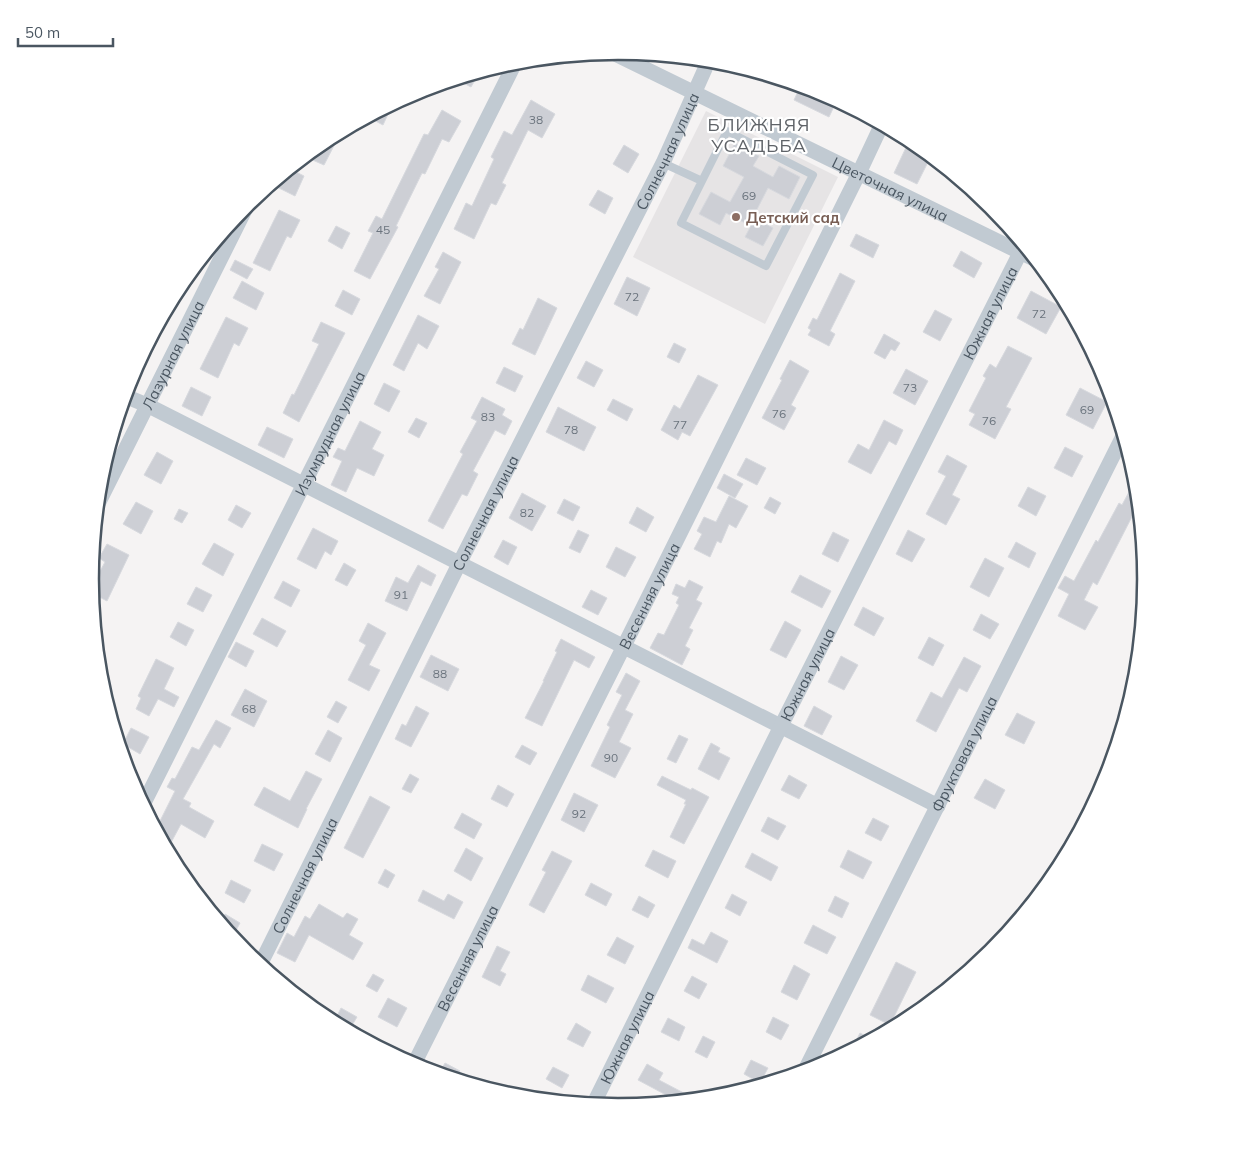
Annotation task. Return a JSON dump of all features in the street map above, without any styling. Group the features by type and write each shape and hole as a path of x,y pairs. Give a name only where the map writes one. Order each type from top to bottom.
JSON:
{"street":[{"name":"Цветочная улица","path":"628,60 859,173 1016,245"},
{"name":"Солнечная улица","path":"263,958 459,564 663,163 705,67"},
{"name":"Изумрудная улица","path":"147,796 511,72"},
{"name":"Весенняя улица","path":"416,1057 624,646 879,131"},
{"name":"Лазурная улица","path":"107,488 236,228"},
{"name":"Южная улица","path":"596,1098 781,726 1021,251"},
{"path":"132,399 938,806"},
{"name":"Фруктовая улица","path":"809,1062 1119,443"}],"lane":[{"path":"727,131 813,175 766,266 681,223 702,182 727,131"},
{"path":"663,163 702,182"}],"shaded area":[{"name":"Детский сад","path":"706,111 838,177 765,324 633,257"}],"building":[{"path":"474,81 471,87 465,84"},
{"path":"797,93 833,107 829,117 794,100"},
{"path":"531,100 555,114 542,138 528,130 502,183 506,185 496,205 491,203 474,239 454,229 466,203 472,206 494,159 491,157 504,131 512,135"},
{"path":"442,110 461,121 449,142 442,139 425,174 422,173 396,226 398,227 370,279 354,271 373,233 368,231 376,216 382,219 424,134 428,135"},
{"path":"388,115 383,125 376,121"},
{"path":"735,143 759,156 753,166 773,177 779,166 800,177 789,199 768,188 749,225 726,213 720,225 699,214 711,192 730,202 744,177 723,166"},
{"path":"334,145 324,165 312,160"},
{"path":"624,145 639,154 628,173 613,164"},
{"path":"906,147 928,162 917,184 894,173"},
{"path":"296,172 304,176 295,196 278,187"},
{"path":"598,190 613,198 605,214 589,205"},
{"path":"279,210 300,220 291,238 287,236 270,271 253,263"},
{"path":"755,218 773,228 763,246 745,237"},
{"path":"336,226 350,233 342,249 328,241"},
{"path":"856,234 879,245 873,258 850,246"},
{"path":"961,251 982,263 974,278 953,266"},
{"path":"443,252 461,262 440,304 424,296 439,269 435,267"},
{"path":"235,260 253,269 247,279 230,270"},
{"path":"840,273 855,281 830,331 835,334 829,346 808,335 811,330 808,328 813,318 817,320"},
{"path":"627,277 650,288 637,316 614,304"},
{"path":"242,281 264,293 256,310 233,298"},
{"path":"343,290 360,299 352,315 335,306"},
{"path":"1031,291 1060,308 1046,334 1017,318"},
{"path":"538,298 557,308 535,355 512,344 520,328 523,330"},
{"path":"935,310 952,319 940,341 923,332"},
{"path":"418,315 439,326 427,349 418,343 404,371 393,365"},
{"path":"226,317 248,328 239,346 234,343 218,378 200,369"},
{"path":"321,322 345,333 299,422 283,413 319,344 312,341"},
{"path":"884,334 900,343 895,351 891,349 885,359 874,353"},
{"path":"674,343 686,349 679,363 667,357"},
{"path":"1008,346 1032,358 1006,407 1011,409 995,439 969,425 975,414 969,411 986,378 983,376 990,364 996,368"},
{"path":"790,360 809,371 791,405 796,408 784,430 762,418"},
{"path":"586,361 603,370 594,387 577,378"},
{"path":"504,367 523,376 515,392 496,383"},
{"path":"906,369 928,381 915,405 893,393"},
{"path":"698,375 718,385 690,436 682,432 678,440 661,430 674,405 680,409"},
{"path":"384,383 400,391 389,412 374,404"},
{"path":"191,387 211,397 202,416 182,406"},
{"path":"1080,388 1106,403 1093,429 1066,415"},
{"path":"482,397 505,409 502,415 512,421 505,435 495,430 473,471 478,474 467,496 462,494 443,529 428,521 463,454 460,452 477,421 471,418"},
{"path":"613,399 633,409 627,421 607,410"},
{"path":"558,407 596,427 584,451 546,432"},
{"path":"416,418 427,423 419,438 408,432"},
{"path":"884,420 903,430 896,445 889,441 871,474 848,462 858,444 869,450"},
{"path":"360,421 381,432 372,449 384,455 374,476 357,468 346,492 331,485 342,461 333,457 338,448 345,451"},
{"path":"267,427 293,439 284,458 258,445"},
{"path":"1065,447 1083,456 1072,477 1054,468"},
{"path":"157,452 173,461 161,484 144,475"},
{"path":"947,455 967,466 952,495 960,499 946,525 926,514 946,476 938,472"},
{"path":"746,458 766,468 757,485 737,475"},
{"path":"724,474 743,484 735,498 717,488"},
{"path":"1028,487 1046,496 1036,516 1018,506"},
{"path":"1130,490 1134,513 1097,585 1093,582 1084,600 1098,607 1085,630 1058,616 1069,594 1058,588 1065,576 1074,581 1119,503 1122,505"},
{"path":"522,493 546,506 532,531 509,518"},
{"path":"729,496 748,506 736,528 729,524 721,543 717,541 710,557 694,549 702,534 697,531 704,517 716,522"},
{"path":"770,497 781,503 775,514 764,508"},
{"path":"564,499 580,507 573,521 557,513"},
{"path":"136,502 153,511 141,534 123,524"},
{"path":"236,505 251,513 242,528 228,520"},
{"path":"637,507 654,517 646,532 629,523"},
{"path":"179,509 188,513 182,523 174,519"},
{"path":"313,528 338,541 331,555 325,551 316,569 297,559"},
{"path":"578,530 589,535 580,553 569,548"},
{"path":"908,530 925,539 912,562 896,554"},
{"path":"833,532 849,540 838,562 822,554"},
{"path":"503,540 517,547 508,565 494,557"},
{"path":"1016,542 1036,553 1029,568 1008,557"},
{"path":"214,543 234,554 223,576 202,564"},
{"path":"107,544 129,555 107,601 100,597 99,573 105,562 100,557"},
{"path":"616,547 636,557 625,577 606,567"},
{"path":"985,558 1004,568 989,597 970,587"},
{"path":"344,563 356,570 347,586 335,580"},
{"path":"418,565 436,575 431,586 421,581 407,611 385,601 396,577 408,583"},
{"path":"800,575 831,591 822,608 791,592"},
{"path":"689,580 703,587 696,600 702,603 689,628 693,630 685,646 690,649 682,665 650,648 658,633 664,635 679,605 676,603 679,597 672,594 676,584 685,588"},
{"path":"283,581 300,590 291,607 274,598"},
{"path":"196,587 212,595 203,612 187,604"},
{"path":"591,590 607,598 598,615 582,607"},
{"path":"863,607 884,618 874,636 854,625"},
{"path":"981,614 999,624 990,639 973,630"},
{"path":"262,618 286,631 277,647 253,634"},
{"path":"785,621 801,630 786,658 770,650"},
{"path":"178,622 194,630 186,646 170,637"},
{"path":"368,623 386,633 369,665 380,670 369,691 348,680 366,645 359,641"},
{"path":"929,637 944,645 933,666 918,658"},
{"path":"561,639 595,657 589,668 574,660 542,726 525,718 544,681"},
{"path":"236,642 254,651 246,667 228,657"},
{"path":"431,655 459,669 448,691 420,677"},
{"path":"841,656 858,665 844,690 828,682"},
{"path":"964,657 981,666 967,692 959,688 936,732 916,721 931,692 942,698"},
{"path":"156,659 174,668 164,689 179,697 174,707 158,699 149,716 136,709 141,698 138,696"},
{"path":"626,673 640,681 625,710 633,714 619,742 631,748 615,778 591,766 610,727 607,725 622,695 616,692"},
{"path":"245,689 267,701 254,727 231,715"},
{"path":"336,701 347,707 338,723 327,717"},
{"path":"416,706 429,713 411,747 395,739 402,724 406,726"},
{"path":"814,706 832,716 822,735 804,726"},
{"path":"1017,713 1035,722 1024,744 1005,735"},
{"path":"216,720 231,728 220,748 214,744 183,799 191,803 189,807 214,821 205,838 181,824 171,842 160,822 175,791 167,787 172,778 175,779 192,747 199,750"},
{"path":"131,728 149,737 140,754 127,746 125,740"},
{"path":"328,730 342,738 330,762 315,754"},
{"path":"679,735 688,739 676,763 667,759"},
{"path":"711,743 720,748 718,752 730,758 719,780 698,769"},
{"path":"522,745 537,753 530,765 515,757"},
{"path":"306,771 322,779 298,828 254,805 264,787 290,801"},
{"path":"410,774 419,779 411,793 402,789"},
{"path":"789,775 807,785 799,799 781,790"},
{"path":"662,776 709,797 684,844 670,837 686,804 684,804 686,800 657,785"},
{"path":"985,779 1005,790 995,809 974,798"},
{"path":"498,785 514,794 507,807 491,799"},
{"path":"574,793 598,805 584,832 561,820"},
{"path":"370,796 390,807 363,858 344,848"},
{"path":"462,813 482,824 474,839 454,828"},
{"path":"768,817 786,826 778,840 761,831"},
{"path":"873,818 889,826 881,841 865,833"},
{"path":"262,844 283,854 274,871 254,861"},
{"path":"466,848 483,858 471,881 454,871"},
{"path":"653,850 676,861 668,878 645,866"},
{"path":"848,850 872,862 863,879 840,867"},
{"path":"552,851 572,861 544,913 529,905 546,872 542,870"},
{"path":"752,853 778,867 771,881 745,867"},
{"path":"385,869 395,875 388,888 378,883"},
{"path":"231,880 251,890 244,903 225,893"},
{"path":"591,883 612,894 606,906 585,895"},
{"path":"423,890 444,901 448,894 463,902 454,919 418,901"},
{"path":"732,894 747,902 740,916 725,908"},
{"path":"639,896 655,905 648,918 632,910"},
{"path":"835,896 849,903 842,918 828,911"},
{"path":"319,904 343,918 347,913 358,919 349,935 363,943 353,960 309,935 295,962 277,953 287,933 294,937 305,916 310,919"},
{"path":"225,914 240,923 236,931 228,922 224,917"},
{"path":"813,925 836,937 827,954 804,943"},
{"path":"711,932 728,941 717,963 688,948 692,939 704,945"},
{"path":"617,937 634,946 625,964 607,955"},
{"path":"497,946 510,952 500,971 506,974 500,986 482,977"},
{"path":"896,962 916,972 892,1020 887,1023 870,1015"},
{"path":"794,965 810,974 797,1000 781,992"},
{"path":"373,974 384,980 377,992 366,986"},
{"path":"588,975 614,988 606,1003 581,990"},
{"path":"692,976 707,984 699,999 684,991"},
{"path":"388,998 407,1008 397,1027 378,1017"},
{"path":"341,1008 357,1017 352,1025 337,1016"},
{"path":"773,1017 789,1025 781,1040 766,1032"},
{"path":"668,1018 685,1027 679,1041 661,1032"},
{"path":"576,1023 591,1032 583,1047 567,1039"},
{"path":"860,1033 865,1036 856,1041"},
{"path":"703,1036 715,1042 707,1058 695,1052"},
{"path":"751,1060 768,1068 763,1078 755,1080 744,1074"},
{"path":"445,1063 460,1071 459,1073 443,1067"},
{"path":"647,1064 663,1073 659,1080 687,1095 668,1097 638,1080"},
{"path":"553,1067 569,1075 562,1088 546,1079"}],"place":[{"name":"Детский сад","path":"736,217"}],"district":[{"name":"БЛИЖНЯЯ УСАДЬБА","path":"759,134"}]}
